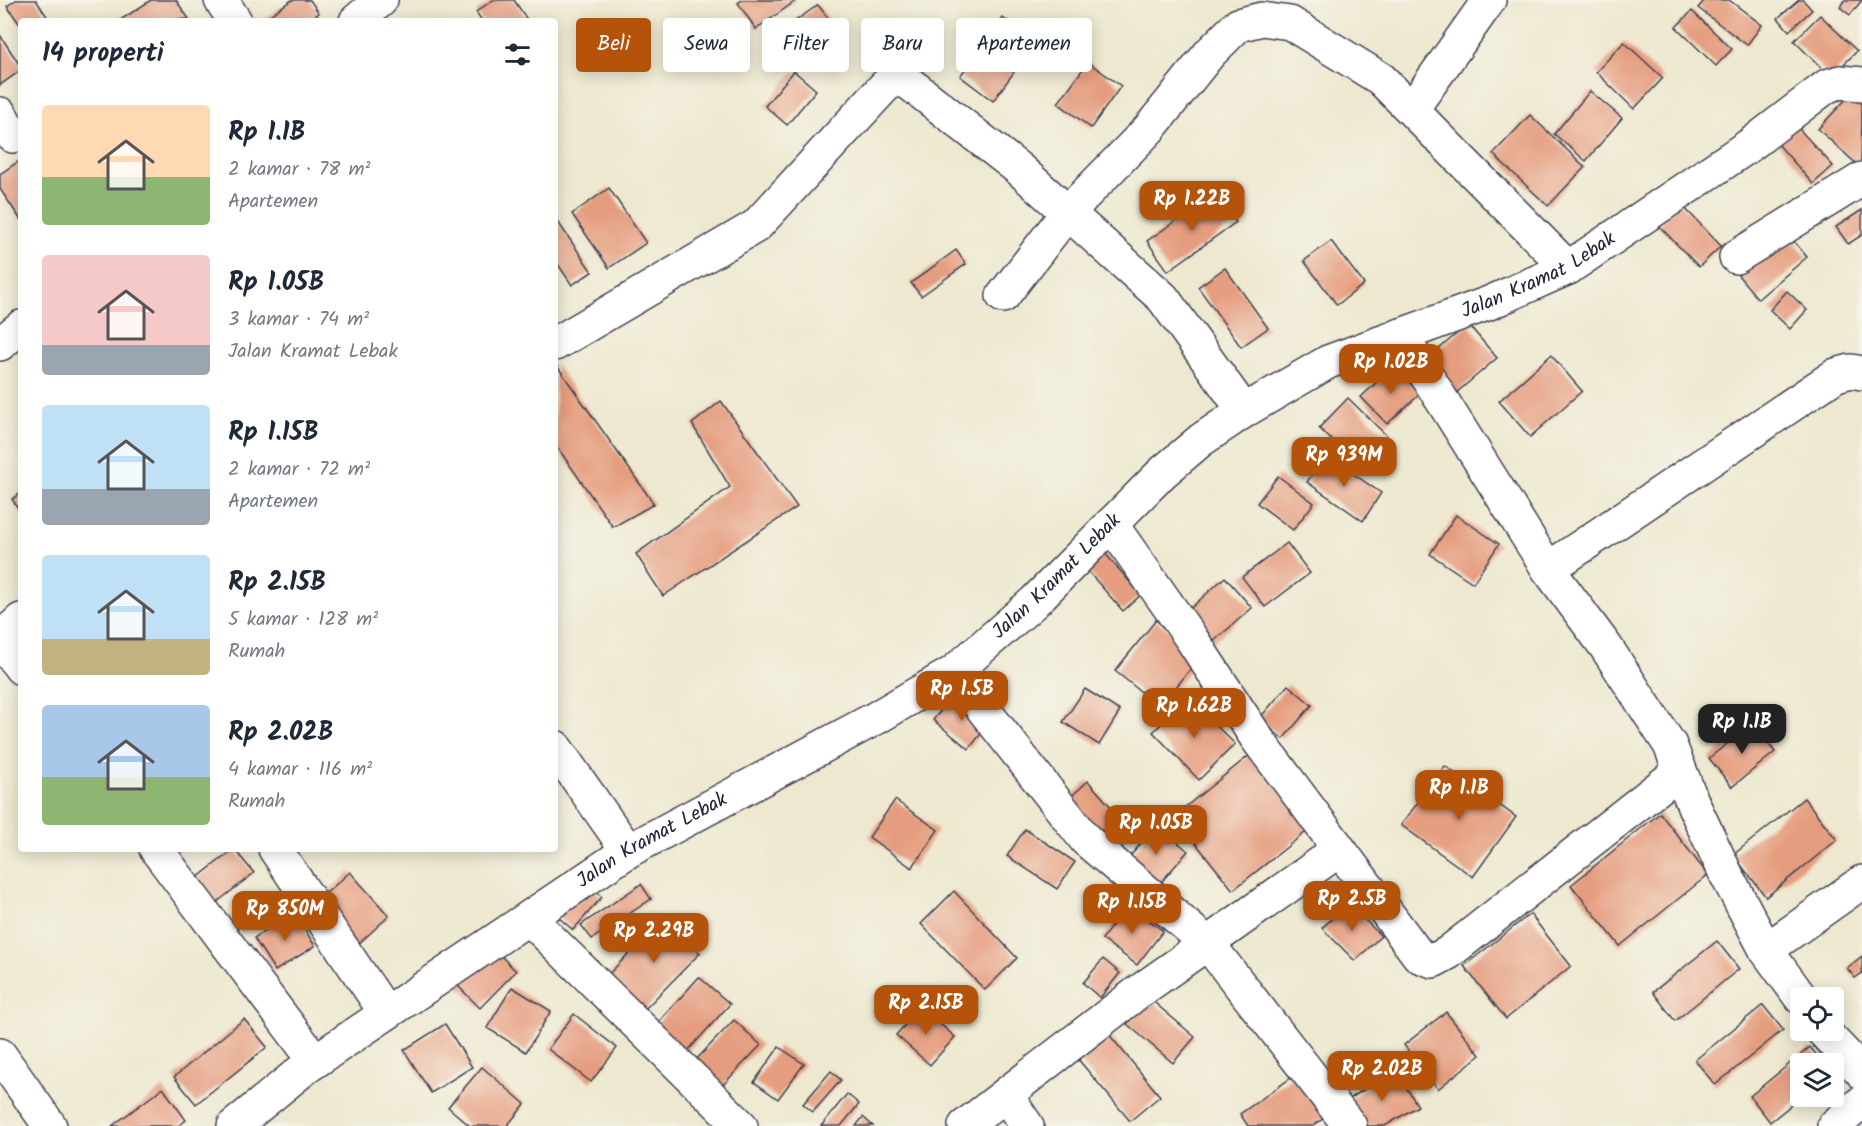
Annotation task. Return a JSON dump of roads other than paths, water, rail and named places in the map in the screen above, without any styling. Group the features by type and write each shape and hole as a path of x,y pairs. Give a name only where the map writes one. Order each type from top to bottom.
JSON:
{"street":[{"path":"221,0 233,18"},
{"path":"1412,109 1489,0"},
{"path":"1003,296 1066,213 1149,129 1210,53 1238,25 1251,20 1275,19 1290,23 1381,80 1569,268"},
{"path":"558,342 756,226 842,131 893,81 905,80 1019,169 1163,298 1244,411"},
{"name":"Jalan Kramat Lebak","path":"234,1126 315,1061 628,851 876,718 954,672 1034,602 1193,446 1244,411 1328,362 1489,303 1569,268 1750,145 1827,86 1840,82 1862,84"},
{"path":"1736,257 1862,179"},
{"path":"0,344 18,329"},
{"path":"1401,335 1548,569 1639,696 1670,746 1726,874 1766,950 1793,987"},
{"path":"1548,569 1836,375 1851,371 1862,373"},
{"path":"1111,524 1197,647 1258,740 1419,956 1433,961 1448,953 1680,771"},
{"path":"18,623 0,639 18,664"},
{"path":"954,672 1086,840 1208,944 1350,1126"},
{"path":"558,751 628,851"},
{"path":"965,1126 1137,993 1328,858 1334,843"},
{"path":"158,852 315,1061"},
{"path":"277,852 386,1013"},
{"path":"1766,950 1862,882"},
{"path":"529,918 741,1126"},
{"path":"1832,1041 1862,1072"},
{"path":"0,1054 50,1126"},
{"path":"1006,1095 1027,1126"},
{"path":"1834,1126 1862,1102"}]}
